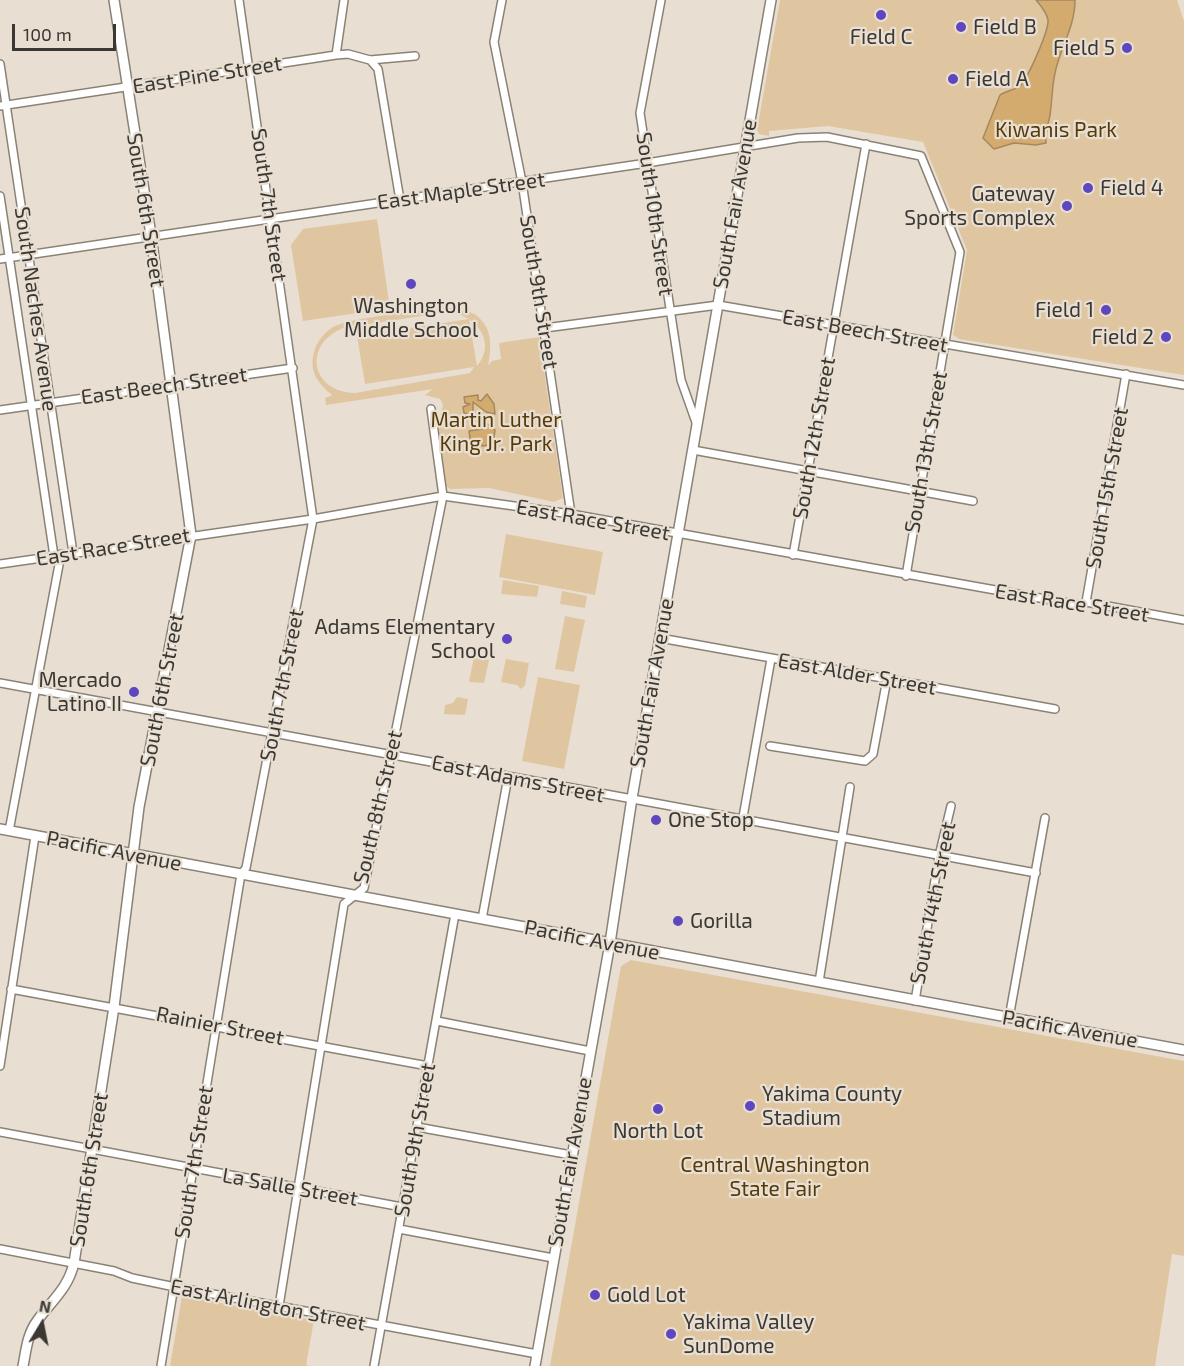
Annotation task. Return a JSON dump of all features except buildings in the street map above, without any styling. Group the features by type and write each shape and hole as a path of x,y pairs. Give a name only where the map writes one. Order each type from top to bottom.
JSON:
{"street":[{"name":"South 6th Street","path":"23,1366 31,1331 64,1290 70,1279 74,1263 114,1007 139,807 191,534 151,235 114,0"},
{"name":"South 7th Street","path":"161,1366 241,874 246,868 313,519 239,0"},
{"path":"336,55 344,0"},
{"name":"South 9th Street","path":"502,0 494,42 522,182 571,514"},
{"name":"South 10th Street","path":"661,0 640,113 681,380 697,426"},
{"name":"South Fair Avenue","path":"535,1366 610,943 677,534 771,0"},
{"name":"East Pine Street","path":"3,106 336,55 348,54 370,60 414,56"},
{"path":"370,60 378,69 400,200"},
{"name":"South Naches Avenue","path":"0,64 3,106 29,255 72,553"},
{"name":"East Maple Street","path":"0,259 151,235 647,164 798,138 826,137 921,156"},
{"name":"South 12th Street","path":"793,555 867,144"},
{"name":"South 13th Street","path":"906,576 960,252 921,156"},
{"name":"South Naches Avenue","path":"0,196 58,555 36,690 5,830"},
{"name":"East Beech Street","path":"545,328 718,305 834,327 1184,385"},
{"name":"East Beech Street","path":"0,410 293,368"},
{"name":"South 15th Street","path":"1086,602 1126,375"},
{"name":"South 8th Street","path":"279,1306 296,1187 345,904 364,888 443,496 431,410"},
{"path":"693,450 973,501"},
{"name":"East Race Street","path":"0,564 191,534 313,519 443,496 571,514 906,576 1079,605 1086,602 1184,620"},
{"name":"East Alder Street","path":"660,638 1055,709"},
{"path":"743,818 771,659"},
{"path":"770,746 865,761 873,754 887,679"},
{"name":"East Adams Street","path":"0,683 391,754 621,799 632,798 1036,873"},
{"path":"482,919 508,777"},
{"path":"819,982 850,787"},
{"name":"South 14th Street","path":"915,1001 939,856 943,848 951,806"},
{"path":"1010,1018 1045,818"},
{"name":"Pacific Avenue","path":"5,830 1184,1050"},
{"path":"0,1066 35,836"},
{"name":"South 9th Street","path":"374,1366 455,914"},
{"name":"Rainier Street","path":"11,989 428,1066"},
{"path":"437,1021 590,1051"},
{"path":"417,1126 571,1155"},
{"name":"La Salle Street","path":"0,1132 402,1207"},
{"path":"399,1230 553,1258"},
{"name":"East Arlington Street","path":"0,1249 74,1263 175,1287 537,1354"}],"green space":[{"name":"Kiwanis Park","path":"780,0 1177,0 1184,21 1184,375 959,339 953,335 967,250 923,142 828,126 769,131 769,136 759,134 757,130"},
{"path":"377,219 389,302 385,309 303,321 291,245 303,229"},
{"name":"Martin Luther King Jr. Park","path":"447,308 470,312 484,324 490,342 488,365 492,361 501,359 499,343 539,337 563,498 554,502 489,488 450,489 446,486 438,422 443,405 440,399 425,395 433,389 326,405 325,398 332,395 317,379 312,363 315,348 333,327 355,320","holes":["448,312 468,319 357,336 365,384 474,367 470,373 355,393 340,391 329,385 321,376 317,366 317,356 321,345 343,328","469,320 481,331 485,348 483,357 477,366"]},
{"path":"506,534 603,552 595,595 499,577"},
{"path":"503,580 539,586 537,597 501,594"},
{"path":"562,591 587,596 585,608 560,604"},
{"path":"565,616 585,620 574,672 555,669"},
{"path":"479,654 489,660 484,683 469,682 474,657"},
{"path":"506,659 529,663 525,685 521,689 517,685 501,682"},
{"path":"538,677 580,685 564,769 522,761"},
{"path":"457,697 468,699 465,715 444,714 445,705 453,703"},
{"name":"Central Washington State Fair","path":"631,960 1184,1061 1184,1256 1172,1254 1155,1366 550,1366 621,966"},
{"path":"182,1296 314,1320 306,1365 310,1366 170,1366"}],"shaded area":[{"path":"1036,0 1075,0 1073,19 1055,73 1046,143 1036,145 1014,143 994,149 983,138 1000,95 1021,85 1033,64 1045,34 1048,20"},
{"path":"487,394 494,404 495,414 486,412 473,402 473,412 469,415 464,413 463,407 470,404 465,403 464,397 478,395 478,400 481,401"},
{"path":"486,423 495,430 494,438 489,439 490,445 482,446 480,440 477,444 471,445 469,431 482,429"}],"place":[{"name":"Field C","path":"881,15"},
{"name":"Field B","path":"961,27"},
{"name":"Field 5","path":"1127,48"},
{"name":"Field A","path":"953,79"},
{"name":"Field 4","path":"1088,188"},
{"name":"Gateway Sports Complex","path":"1067,206"},
{"name":"Washington Middle School","path":"411,284"},
{"name":"Field 1","path":"1106,310"},
{"name":"Field 2","path":"1166,337"},
{"name":"Adams Elementary School","path":"507,639"},
{"name":"Mercado Latino II","path":"134,692"},
{"name":"One Stop","path":"656,820"},
{"name":"Gorilla","path":"678,921"},
{"name":"Yakima County Stadium","path":"750,1106"},
{"name":"North Lot","path":"658,1109"},
{"name":"Gold Lot","path":"595,1295"},
{"name":"Yakima Valley SunDome","path":"671,1334"}]}
